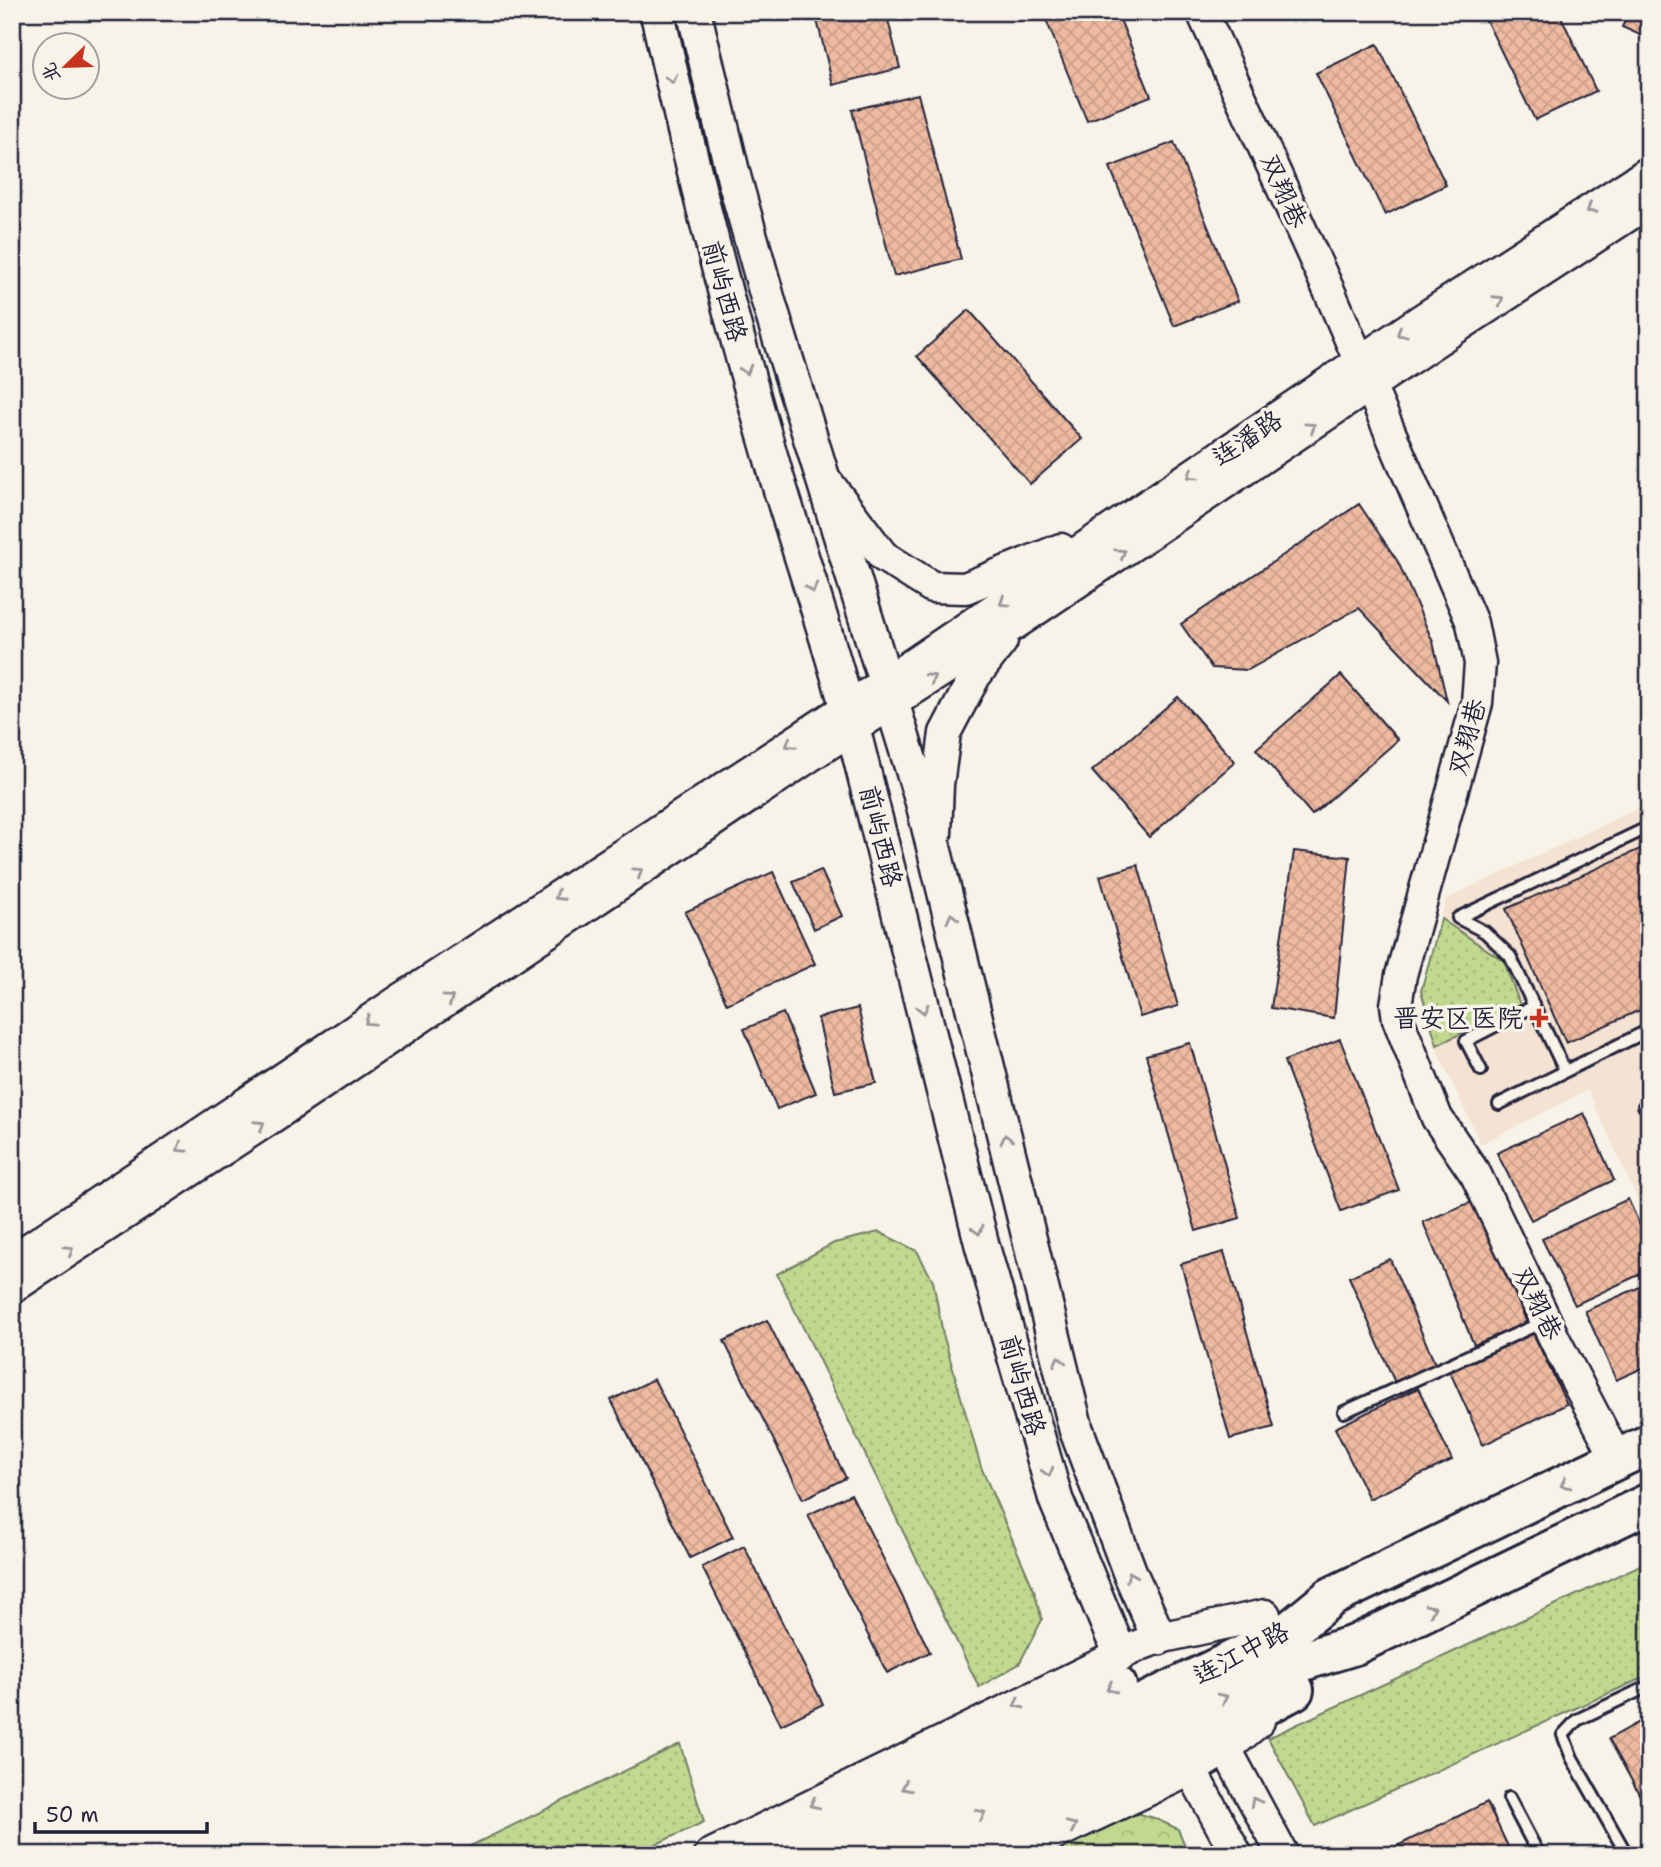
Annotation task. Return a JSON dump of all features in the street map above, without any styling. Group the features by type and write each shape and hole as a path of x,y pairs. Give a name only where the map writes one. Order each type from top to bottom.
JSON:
{"highway":[{"name":"连江中路","path":"898,1855 1155,1714 1283,1636 1331,1597 1633,1452"},
{"name":"连江中路","path":"829,1855 1155,1714 1293,1664 1355,1645 1649,1503"},
{"path":"766,1855 1265,1615 1331,1597"},
{"path":"961,1855 1220,1741 1355,1645"}],"main road":[{"name":"前屿西路","path":"657,12 693,169 733,321 776,475 850,718 898,904 956,1149 993,1285 1056,1500 1120,1654"},
{"name":"前屿西路","path":"694,12 734,178 935,848 1076,1429 1129,1573 1159,1638"},
{"name":"双翔巷","path":"1202,12 1365,374 1463,598 1476,637 1481,674 1473,721 1401,975 1396,1005 1398,1020 1437,1118 1476,1175 1546,1321 1633,1452"},
{"name":"连潘路","path":"889,693 1015,624 1649,172"},
{"name":"连潘路","path":"850,718 889,693 1116,526 1649,202"},
{"path":"822,475 884,556 932,587 965,587 1116,526"},
{"path":"935,848 938,785 945,733 975,676 1015,624"},
{"path":"12,1260 850,718"},
{"path":"12,1288 290,1105 850,718"},
{"path":"710,1855 1120,1654 1159,1638 1265,1615"},
{"path":"1011,1855 1191,1770 1220,1741 1283,1855"},
{"path":"1191,1770 1237,1855"}],"lane":[{"path":"1565,1071 1510,956 1485,932 1458,918 1649,827"},
{"path":"1481,1070 1466,1041 1534,1006"},
{"path":"1500,1104 1649,1030"},
{"path":"1344,1412 1546,1321"},
{"path":"1627,1855 1572,1758 1563,1735 1577,1720 1649,1686"},
{"path":"1509,1798 1539,1855"}],"shaded area":[{"name":"晋安区医院","path":"1649,803 1649,1224 1588,1090 1481,1144 1439,1055 1421,991 1446,899"}],"green space":[{"path":"1441,919 1504,961 1520,1005 1437,1045 1421,991"},
{"path":"879,1232 917,1251 933,1281 943,1334 981,1467 1034,1590 1042,1620 1019,1664 979,1687 777,1274 834,1243"},
{"path":"1649,1561 1649,1675 1315,1826 1268,1738"},
{"path":"680,1744 704,1822 633,1855 452,1855"},
{"path":"1132,1812 1178,1829 1189,1855 1039,1855"}],"building":[{"path":"815,12 886,12 900,68 833,85"},
{"path":"1043,12 1117,12 1151,96 1087,121"},
{"path":"1482,12 1559,12 1596,91 1535,120"},
{"path":"1629,12 1649,12 1649,39 1622,27"},
{"path":"1377,44 1446,185 1385,215 1316,73"},
{"path":"918,94 961,259 894,276 852,110"},
{"path":"1174,142 1238,301 1174,326 1110,167"},
{"path":"969,310 1082,439 1030,484 917,356"},
{"path":"1359,504 1398,562 1433,642 1447,701 1359,608 1248,670 1212,668 1181,624"},
{"path":"1341,675 1398,740 1312,815 1256,749"},
{"path":"1178,697 1235,762 1149,837 1092,771"},
{"path":"1649,845 1649,1006 1566,1043 1506,909"},
{"path":"1294,851 1350,857 1334,1018 1271,1008"},
{"path":"1138,865 1178,1006 1140,1017 1100,876"},
{"path":"821,870 842,916 814,929 793,882"},
{"path":"773,872 815,964 727,1004 685,912"},
{"path":"858,1008 876,1083 835,1092 818,1018"},
{"path":"783,1013 816,1093 777,1109 744,1029"},
{"path":"1340,1039 1399,1190 1341,1211 1284,1061"},
{"path":"1190,1043 1240,1218 1196,1231 1146,1055"},
{"path":"1584,1113 1614,1180 1531,1220 1497,1153"},
{"path":"1628,1199 1649,1245 1649,1270 1575,1305 1542,1239"},
{"path":"1476,1200 1527,1323 1474,1345 1423,1222"},
{"path":"1224,1252 1274,1427 1230,1439 1181,1264"},
{"path":"1390,1259 1436,1366 1395,1383 1349,1277"},
{"path":"1649,1283 1649,1365 1616,1380 1585,1311"},
{"path":"767,1320 846,1478 803,1499 724,1341"},
{"path":"1533,1333 1567,1404 1483,1445 1450,1372"},
{"path":"654,1379 733,1537 690,1558 611,1400"},
{"path":"1418,1388 1452,1460 1369,1499 1335,1428"},
{"path":"851,1494 930,1652 887,1673 808,1515"},
{"path":"744,1546 823,1704 781,1725 702,1567"},
{"path":"1641,1721 1649,1736 1649,1812 1609,1739"},
{"path":"1487,1802 1512,1855 1399,1855 1395,1847"}],"place":[{"name":"晋安区医院","path":"1539,1018"}]}
